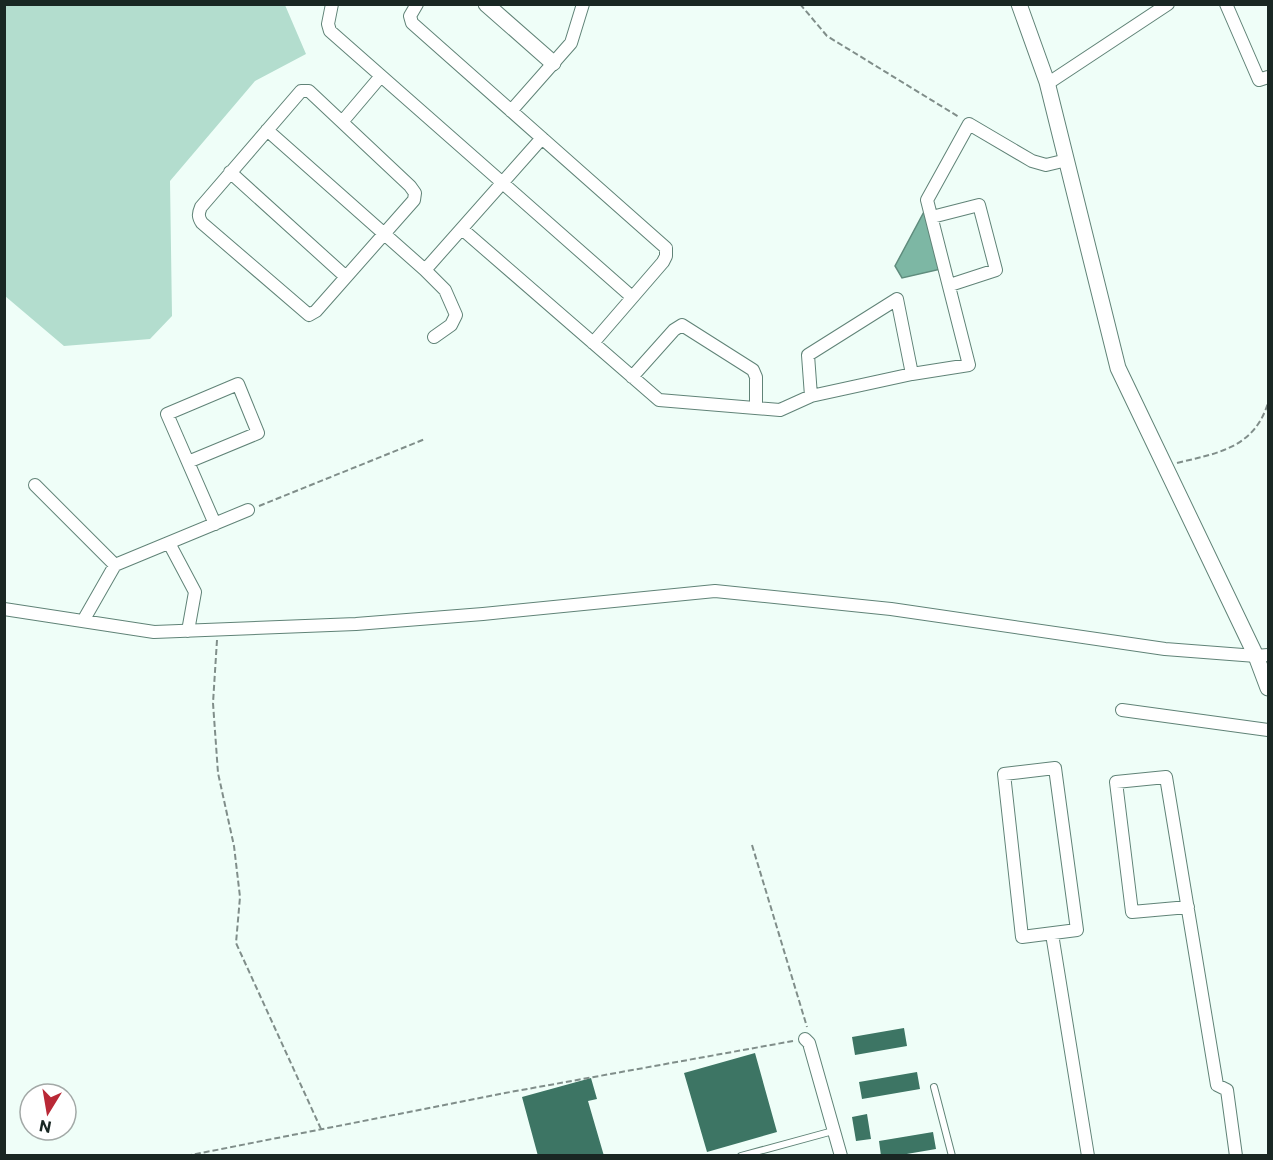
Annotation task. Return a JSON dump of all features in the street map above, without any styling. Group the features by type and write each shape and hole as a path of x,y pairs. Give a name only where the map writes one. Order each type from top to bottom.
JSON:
{"street":[{"path":"332,4 328,24 330,31 632,297"},
{"path":"417,4 410,16 412,23 666,248 663,262 592,343"},
{"path":"486,4 554,63"},
{"path":"1019,4 1047,84 1118,368 1165,466 1262,655 1269,688"},
{"path":"1047,84 1168,4"},
{"path":"1226,4 1259,80 1269,77"},
{"path":"511,111 571,43 580,7"},
{"path":"342,122 381,76"},
{"path":"301,91 309,91 411,186 415,193 414,200 316,311 309,315 199,218 201,207 267,130 301,91"},
{"path":"462,229 659,400 780,410 811,396 912,374 969,365 927,200 969,124 1032,161 1046,165 1067,160"},
{"path":"267,130 445,290 456,315 451,325 434,337"},
{"path":"425,270 542,138"},
{"path":"231,172 346,278"},
{"path":"932,217 979,206 996,270 950,285"},
{"path":"811,396 808,355 897,299 912,374"},
{"path":"632,377 674,330 682,325 753,370 756,377 756,408"},
{"path":"188,462 258,433 238,384 167,414 215,524"},
{"path":"35,485 115,566"},
{"path":"83,621 115,566 248,510"},
{"path":"169,543 195,592 188,631"},
{"path":"4,609 154,632 379,622 715,591 891,609 1165,650 1262,655"},
{"path":"1122,710 1269,730"},
{"path":"1055,768 1077,930 1052,934 1022,937 1004,774 1055,768"},
{"path":"1188,907 1132,912 1116,782 1166,777 1188,907 1216,1085 1227,1090 1236,1155"},
{"path":"1052,934 1088,1155"},
{"path":"805,1039 809,1042 841,1155"}],"lane":[{"path":"934,1087 952,1155"},
{"path":"741,1155 834,1130"}],"path":[{"path":"800,4 827,36 969,124"},
{"path":"1165,466 1224,451 1250,436 1264,418 1269,403"},
{"path":"248,510 425,439"},
{"path":"218,630 213,703 218,773 234,846 240,897 236,943 321,1129"},
{"path":"186,1155 805,1039 807,1026 752,845"}],"shaded area":[{"path":"5,4 285,5 306,54 255,81 170,181 172,316 150,339 64,346 5,296"},
{"path":"926,208 941,269 902,278 895,266"}],"building":[{"path":"904,1028 907,1046 855,1055 852,1037"},
{"path":"755,1053 777,1132 707,1152 684,1073"},
{"path":"917,1072 920,1089 862,1099 859,1082"},
{"path":"591,1078 597,1099 588,1101 604,1156 538,1156 522,1097"},
{"path":"867,1114 871,1139 856,1141 852,1117"},
{"path":"933,1132 936,1149 881,1156 879,1141"}]}
